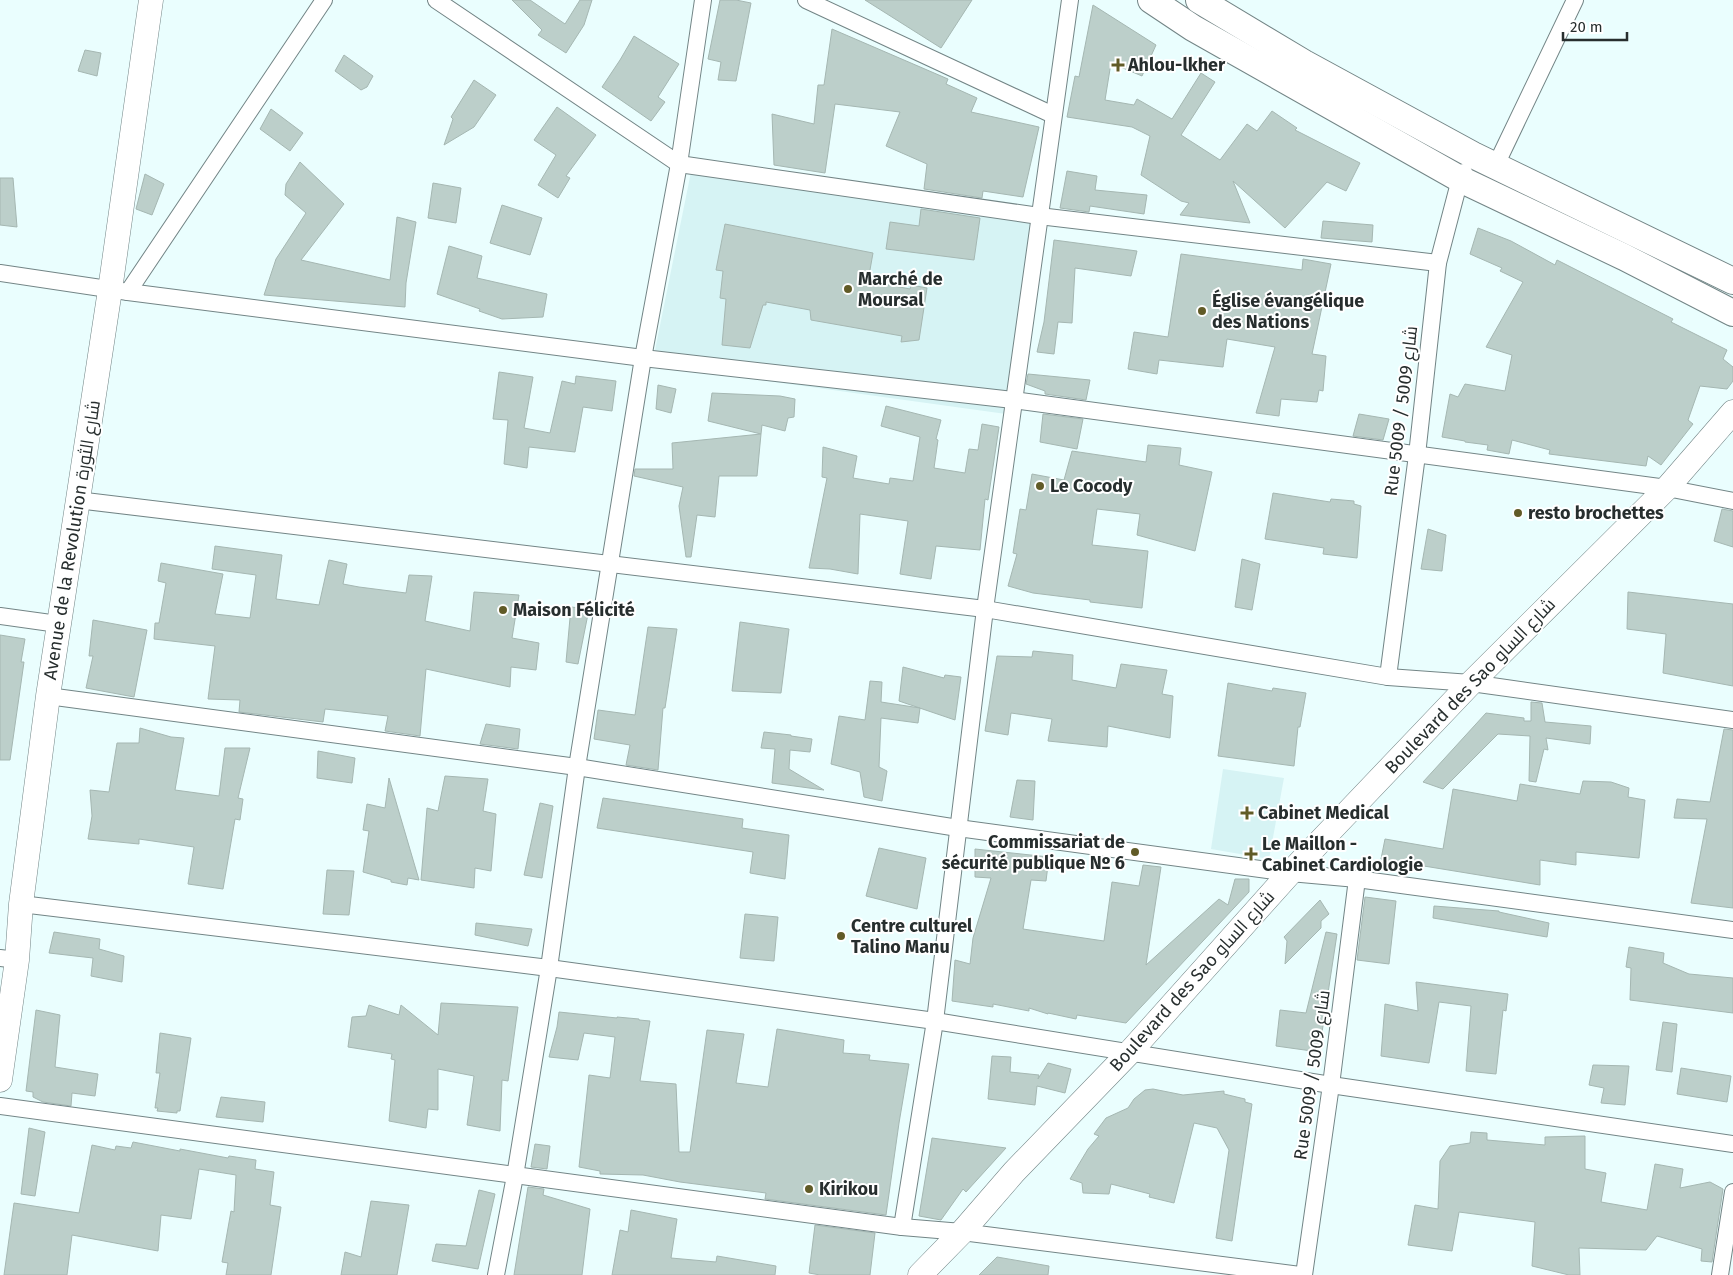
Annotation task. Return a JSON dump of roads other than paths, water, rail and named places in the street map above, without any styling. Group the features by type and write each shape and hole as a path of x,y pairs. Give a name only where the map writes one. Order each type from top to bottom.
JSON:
{"main road":[{"path":"1151,0 1193,28 1460,179 1624,257 1733,313"},
{"path":"1199,0 1304,63 1484,160 1733,282"}],"street":[{"name":"Avenue de la Revolution شارع الثورة","path":"0,1080 8,959 21,904 48,696 77,500 119,291 151,0"},
{"path":"119,291 324,0"},
{"path":"436,0 679,164 1039,216 1438,263"},
{"path":"496,1275 515,1176 549,968 577,767 644,358 679,164 703,0"},
{"path":"806,0 1053,115"},
{"path":"902,1227 935,1022 985,609 1070,0"},
{"name":"Rue 5009 / شارع 5009","path":"1388,677 1417,455 1438,263 1460,179 1484,160 1575,0"},
{"path":"0,273 119,291 644,358 1014,400 1667,488 1733,501"},
{"name":"Boulevard des Sao شارع الساو","path":"920,1275 962,1232 1014,1172 1128,1052 1290,872 1471,683 1726,427 1733,412"},
{"path":"77,500 985,609 1388,677 1471,683 1733,720"},
{"path":"0,616 58,624"},
{"path":"48,696 577,767 958,828 1290,872 1357,879 1733,930"},
{"name":"Rue 5009 / شارع 5009","path":"1304,1275 1332,1084 1357,879"},
{"path":"21,904 549,968 935,1022 1733,1144"},
{"path":"0,1106 902,1227 962,1232 1300,1275"},
{"path":"1720,1275 1733,1192"}],"place":[{"name":"Ahlou-lkher","path":"1118,65"},
{"name":"Marché de Moursal","path":"848,289"},
{"name":"Église évangélique des Nations","path":"1202,311"},
{"name":"Le Cocody","path":"1040,486"},
{"name":"resto brochettes","path":"1518,513"},
{"name":"Maison Félicité","path":"503,610"},
{"name":"Cabinet Medical","path":"1247,813"},
{"name":"Commissariat de sécurité publique Nº 6","path":"1135,852"},
{"name":"Le Maillon - Cabinet Cardiologie","path":"1251,854"},
{"name":"Centre culturel Talino Manu","path":"841,936"},
{"name":"Kirikou","path":"809,1189"}]}
